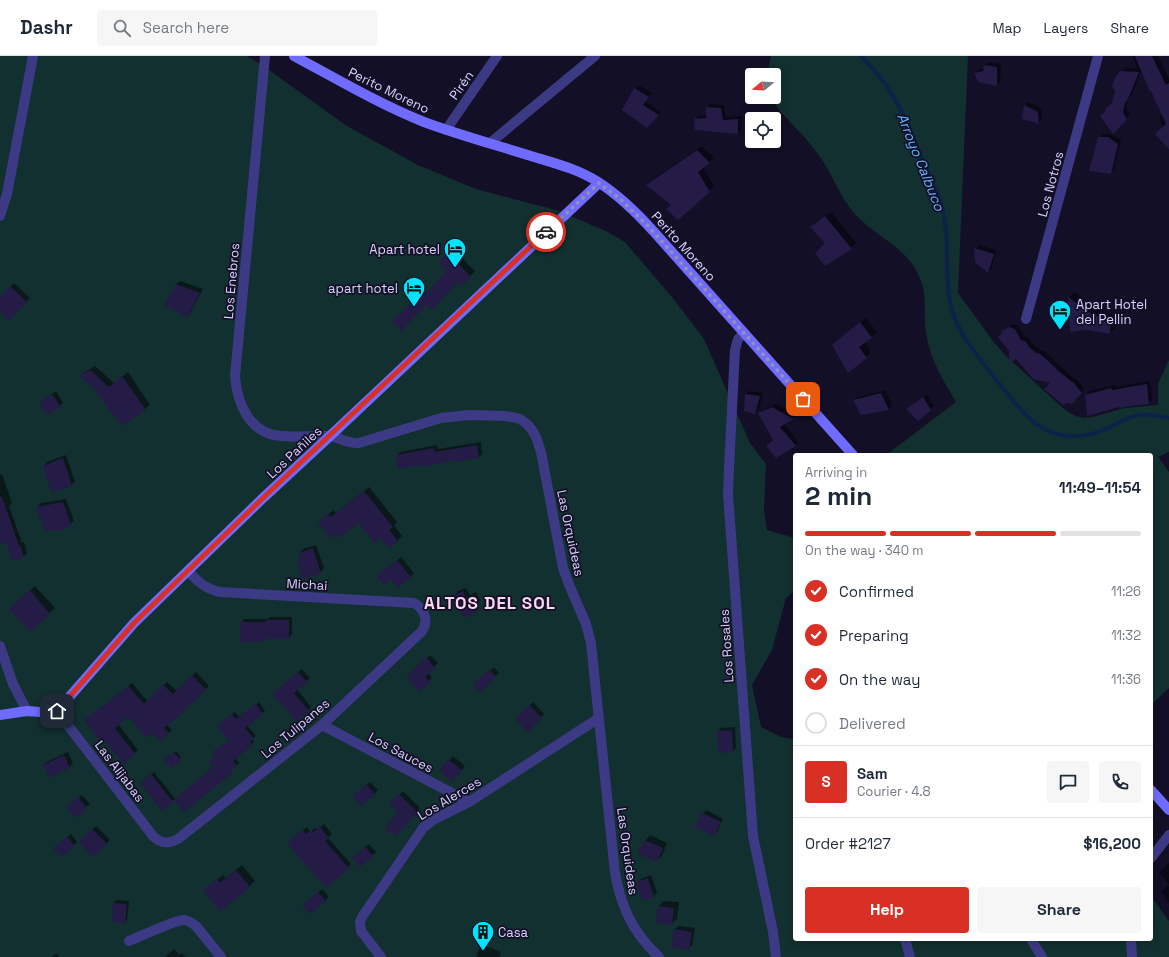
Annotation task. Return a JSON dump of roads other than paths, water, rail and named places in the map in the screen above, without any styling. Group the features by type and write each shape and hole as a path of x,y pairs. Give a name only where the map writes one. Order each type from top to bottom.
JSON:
{"street":[{"path":"0,216 7,194 33,56"},
{"name":"Los Enebros","path":"265,56 235,376 237,392 249,419 260,430 266,433 281,436 330,436"},
{"name":"Perito Moreno","path":"294,56 390,107 424,122 569,168 599,183 620,199 648,226 851,453"},
{"name":"Pirén","path":"446,130 498,56"},
{"path":"490,143 595,56"},
{"name":"Los Notros","path":"1026,319 1098,56"},
{"name":"Los Pañiles","path":"57,711 134,623 263,498 599,183"},
{"name":"Los Rosales","path":"744,333 737,342 735,350 728,468 728,494 754,836 772,925 776,957"},
{"name":"Las Orquideas","path":"330,436 354,444 431,420 460,416 512,417 520,420 530,427 539,444 563,568 586,624 591,643 615,873 619,893 632,923 646,943 659,957"},
{"name":"Michai","path":"188,571 195,579 207,588 220,592 408,602 419,606 425,616"},
{"name":"Los Tulipanes","path":"165,842 178,839 322,725 423,631 425,627 425,616"},
{"path":"0,646 13,684 27,711"},
{"path":"0,715 27,711 57,711"},
{"name":"Las Alijabas","path":"57,711 153,836 160,842 165,842"},
{"name":"Los Alerces","path":"381,957 361,931 360,922 422,828 433,820 468,802 599,718"},
{"name":"Los Sauces","path":"322,725 468,802"},
{"path":"1153,792 1169,810"},
{"path":"1153,855 1169,835"},
{"path":"129,941 176,922 186,920 196,926 222,957"},
{"path":"906,941 910,957"},
{"path":"1032,941 1042,957"},
{"path":"1131,941 1132,957"}],"waterway":[{"name":"Arroyo Calbuco","path":"861,56 870,65 895,98 939,198 946,228 948,291 953,314 963,335 976,355 1016,404 1036,424 1053,433 1067,436 1081,436 1095,433 1127,419 1143,414 1169,418"}],"place":[{"name":"Apart hotel","path":"455,268"},
{"name":"apart hotel","path":"414,308"},
{"name":"Apart Hotel del Pellin","path":"1060,330"},
{"name":"Casa","path":"483,952"}],"district":[{"name":"ALTOS DEL SOL","path":"490,603"}]}
